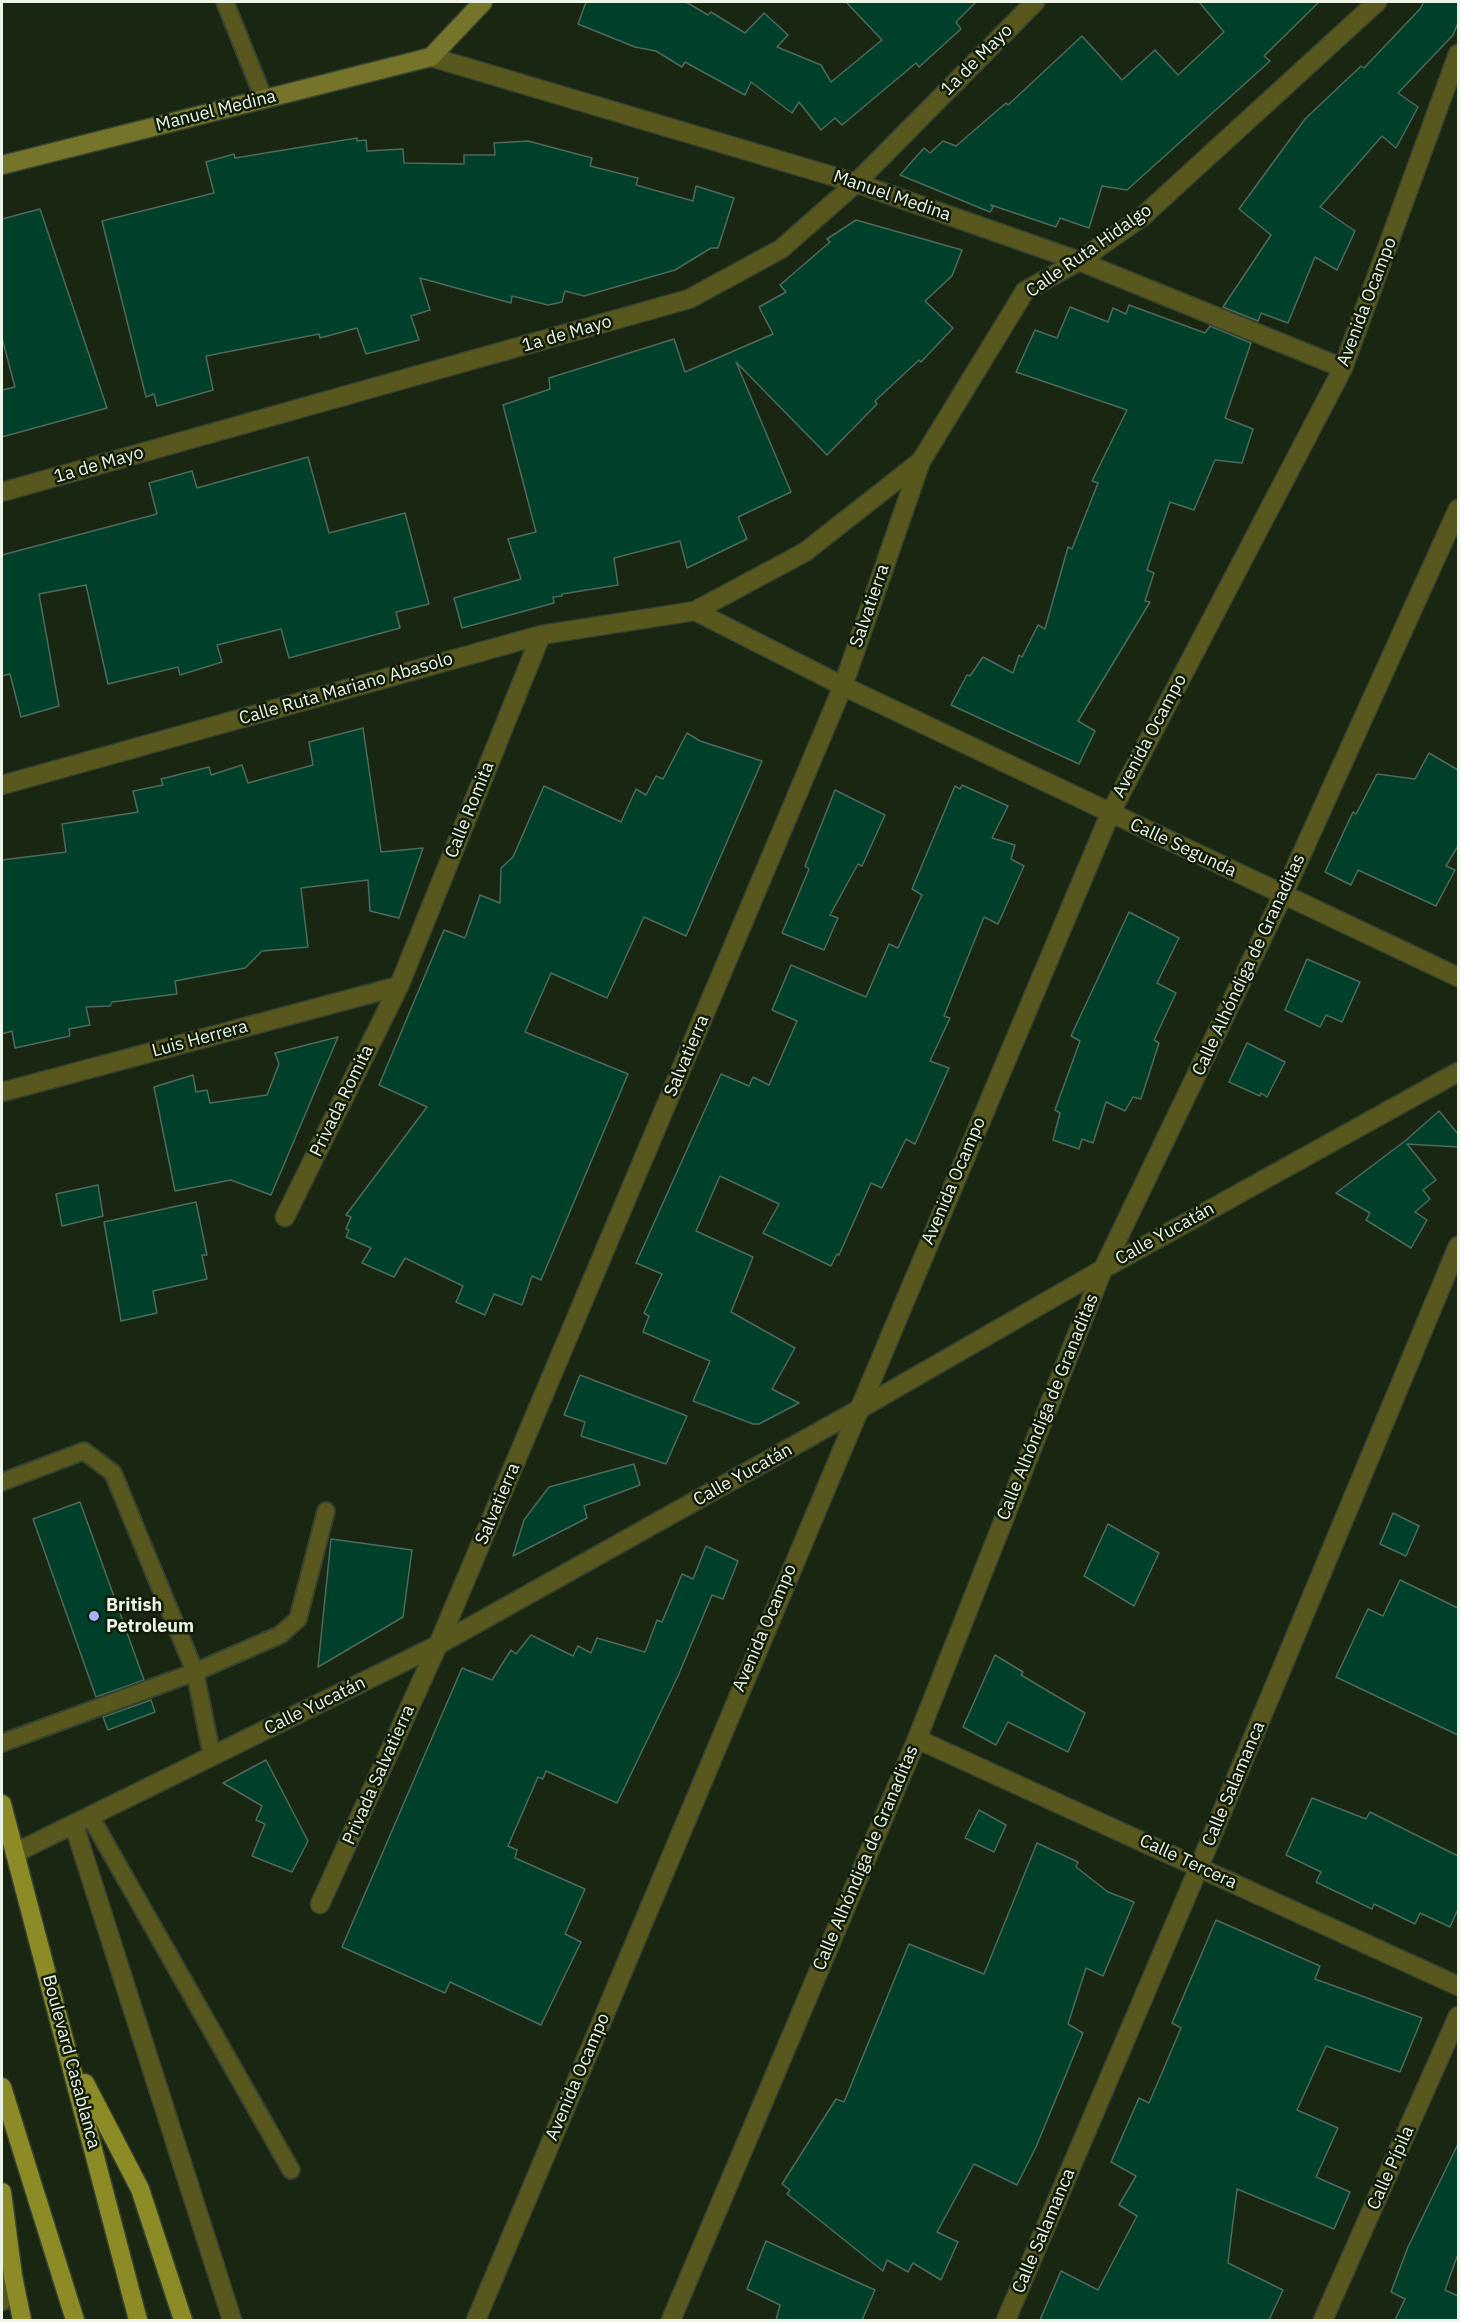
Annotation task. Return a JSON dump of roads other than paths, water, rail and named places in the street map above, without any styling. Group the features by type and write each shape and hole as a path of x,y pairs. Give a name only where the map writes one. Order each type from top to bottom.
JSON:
{"main road":[{"name":"Boulevard Casablanca","path":"2,1804 138,2320"},
{"path":"70,2055 140,2189 183,2320"},
{"path":"2,2087 75,2320"},
{"path":"2,2193 20,2316"}],"street":[{"path":"431,57 483,2"},
{"name":"1a de Mayo","path":"2,492 689,299 781,249 856,183 1035,2"},
{"name":"Calle Ruta Hidalgo","path":"921,461 1025,291 1078,261 1142,217 1377,2"},
{"name":"Avenida Ocampo","path":"476,2320 856,1411 1110,814 1343,368 1458,54"},
{"name":"Manuel Medina","path":"2,165 431,57 856,183 1078,261 1343,368"},
{"name":"Calle Ruta Mariano Abasolo","path":"2,785 541,635 694,611 805,552 921,461"},
{"name":"Salvatierra","path":"438,1645 843,686 921,461"},
{"name":"Calle Alhóndiga de Granaditas","path":"671,2320 917,1739 1103,1269 1283,895 1458,509"},
{"path":"694,611 843,686"},
{"name":"Calle Romita","path":"399,986 541,635"},
{"name":"Calle Segunda","path":"843,686 1458,977"},
{"name":"Luis Herrera","path":"2,1092 399,986"},
{"name":"Privada Romita","path":"285,1217 399,986"},
{"name":"Calle Yucatán","path":"15,1853 438,1645 856,1411 1103,1269 1458,1072"},
{"name":"Calle Salamanca","path":"1006,2320 1199,1868 1458,1246"},
{"name":"Privada Salvatierra","path":"320,1904 438,1645"},
{"name":"Calle Tercera","path":"917,1739 1458,1986"},
{"path":"82,1820 232,2320"},
{"name":"Calle Pípila","path":"1323,2320 1458,2016"},
{"path":"2,2301 13,2276"}],"lane":[{"path":"225,2 264,99"},
{"path":"2,1482 84,1450 113,1473 195,1672 212,1756"},
{"path":"2,1743 195,1672 280,1635 298,1619 326,1511"},
{"path":"82,1820 291,2170"}],"place":[{"name":"British Petroleum","path":"94,1616"}]}
